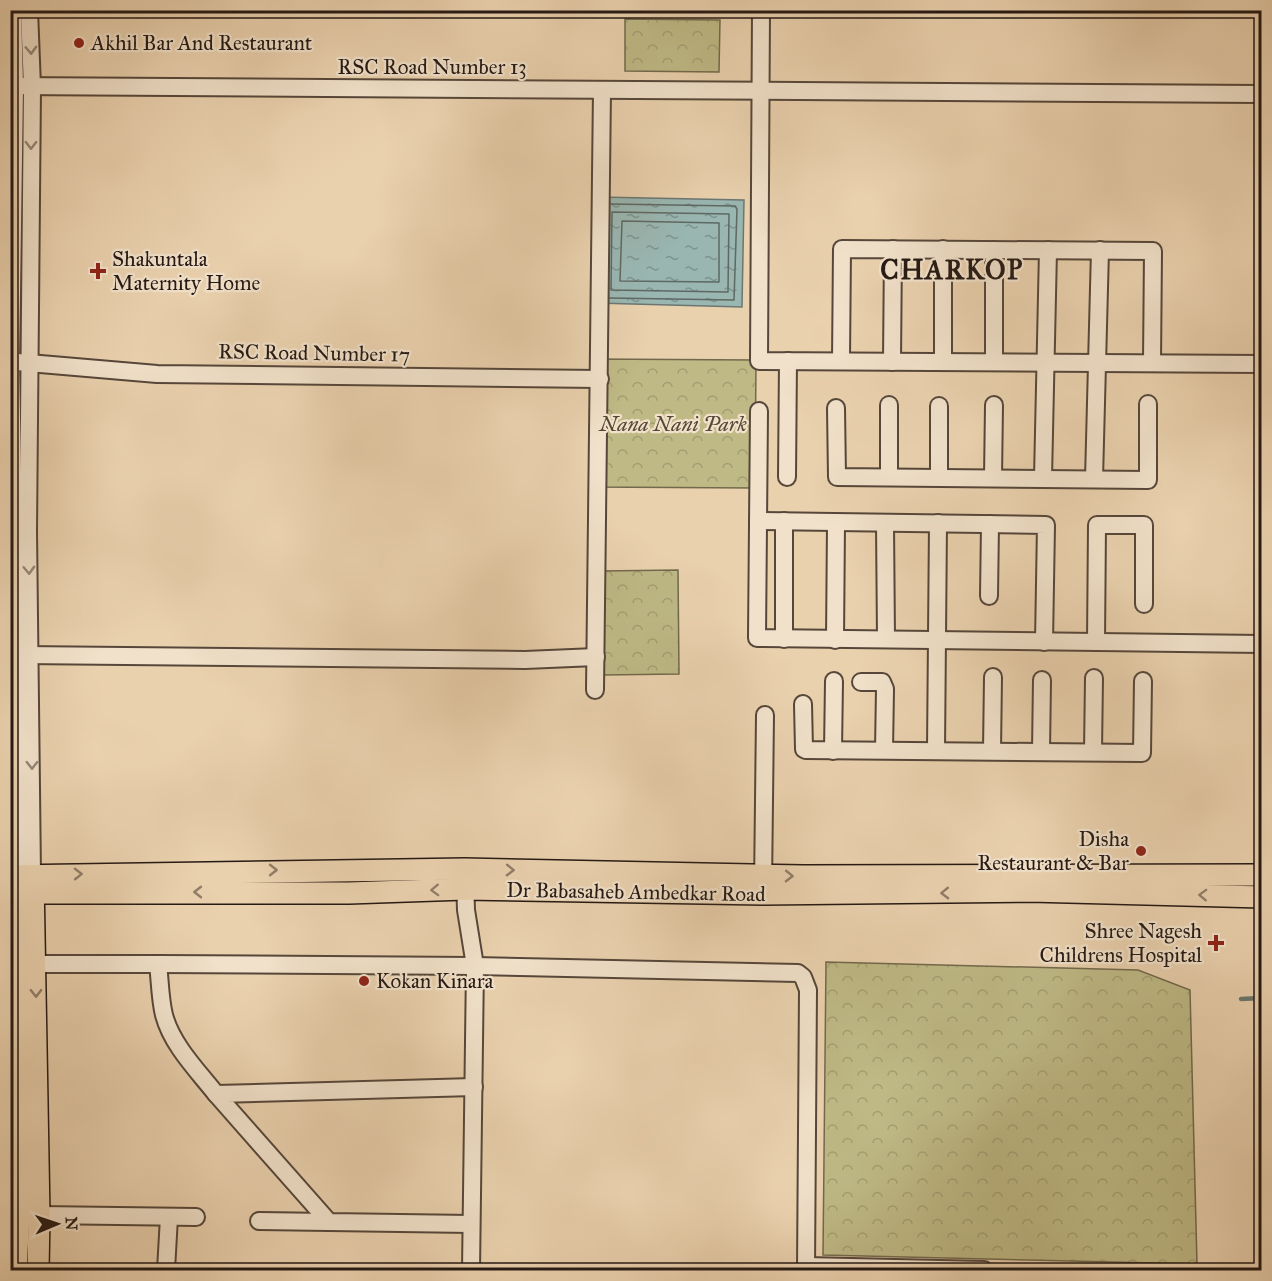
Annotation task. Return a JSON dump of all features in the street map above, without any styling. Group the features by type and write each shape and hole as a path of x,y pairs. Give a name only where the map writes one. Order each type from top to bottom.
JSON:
{"main road":[{"name":"Dr Babasaheb Ambedkar Road","path":"21,883 273,870 465,879 763,885 1169,885 1262,875"},
{"path":"348,872 349,893"},
{"name":"Dr Babasaheb Ambedkar Road","path":"21,883 349,893 465,879"},
{"path":"21,883 35,964 38,1270"},
{"path":"14,1260 19,1214 21,883"},
{"name":"Dr Babasaheb Ambedkar Road","path":"1169,885 1262,897"}],"street":[{"path":"13,10 11,361 17,457 17,531 23,655 21,883"},
{"path":"17,457 28,364 32,87 29,10"},
{"path":"761,10 759,361 1262,364"},
{"name":"RSC Road Number 13","path":"13,86 1262,94"},
{"path":"595,690 602,90"},
{"path":"841,361 842,249 1100,250 1153,251 1152,363"},
{"path":"892,362 893,249"},
{"path":"943,249 943,362"},
{"path":"994,250 994,362"},
{"path":"1043,478 1048,250"},
{"path":"1094,479 1100,250"},
{"name":"RSC Road Number 17","path":"11,361 157,374 600,379"},
{"path":"787,477 788,361"},
{"path":"836,408 837,477 1148,480 1148,404"},
{"path":"889,405 889,477"},
{"path":"993,478 994,405"},
{"path":"939,406 939,477"},
{"path":"759,411 757,639 1262,644"},
{"path":"758,521 1046,525 1044,642"},
{"path":"784,521 784,639"},
{"path":"835,640 836,523"},
{"path":"885,523 886,639"},
{"path":"936,750 939,640 938,523"},
{"path":"989,596 990,524"},
{"path":"1096,642 1097,525 1144,525 1144,604"},
{"path":"23,655 518,660 596,657"},
{"path":"992,751 993,677"},
{"path":"1093,752 1094,678"},
{"path":"1041,751 1042,680"},
{"path":"833,751 834,681"},
{"path":"803,704 804,749 1142,753 1143,681"},
{"path":"861,682 882,682 885,689 884,750"},
{"path":"763,885 765,715"},
{"path":"465,879 466,910 475,966 471,1270"},
{"path":"35,964 475,966 786,972 803,976 808,990 806,1268 984,1270"},
{"path":"158,964 163,1013 168,1028 183,1053 216,1094 329,1222"},
{"path":"216,1094 474,1087"},
{"path":"39,1215 196,1217"},
{"path":"166,1270 169,1217"},
{"path":"259,1221 471,1224"}],"green space":[{"path":"625,19 720,20 719,72 625,71"},
{"name":"Nana Nani Park","path":"590,359 756,360 755,488 590,487"},
{"path":"678,570 679,674 602,675 601,571"},
{"path":"826,962 1138,970 1190,990 1197,1264 823,1255"}],"water":[{"path":"598,197 744,200 742,307 596,303"}],"waterway":[{"path":"1241,999 1262,998"}],"place":[{"name":"Akhil Bar And Restaurant","path":"79,43"},
{"name":"Shakuntala Maternity Home","path":"98,271"},
{"name":"Disha Restaurant & Bar","path":"1141,851"},
{"name":"Shree Nagesh Childrens Hospital","path":"1216,943"},
{"name":"Kokan Kinara","path":"364,981"}],"district":[{"name":"CHARKOP","path":"952,270"}]}
